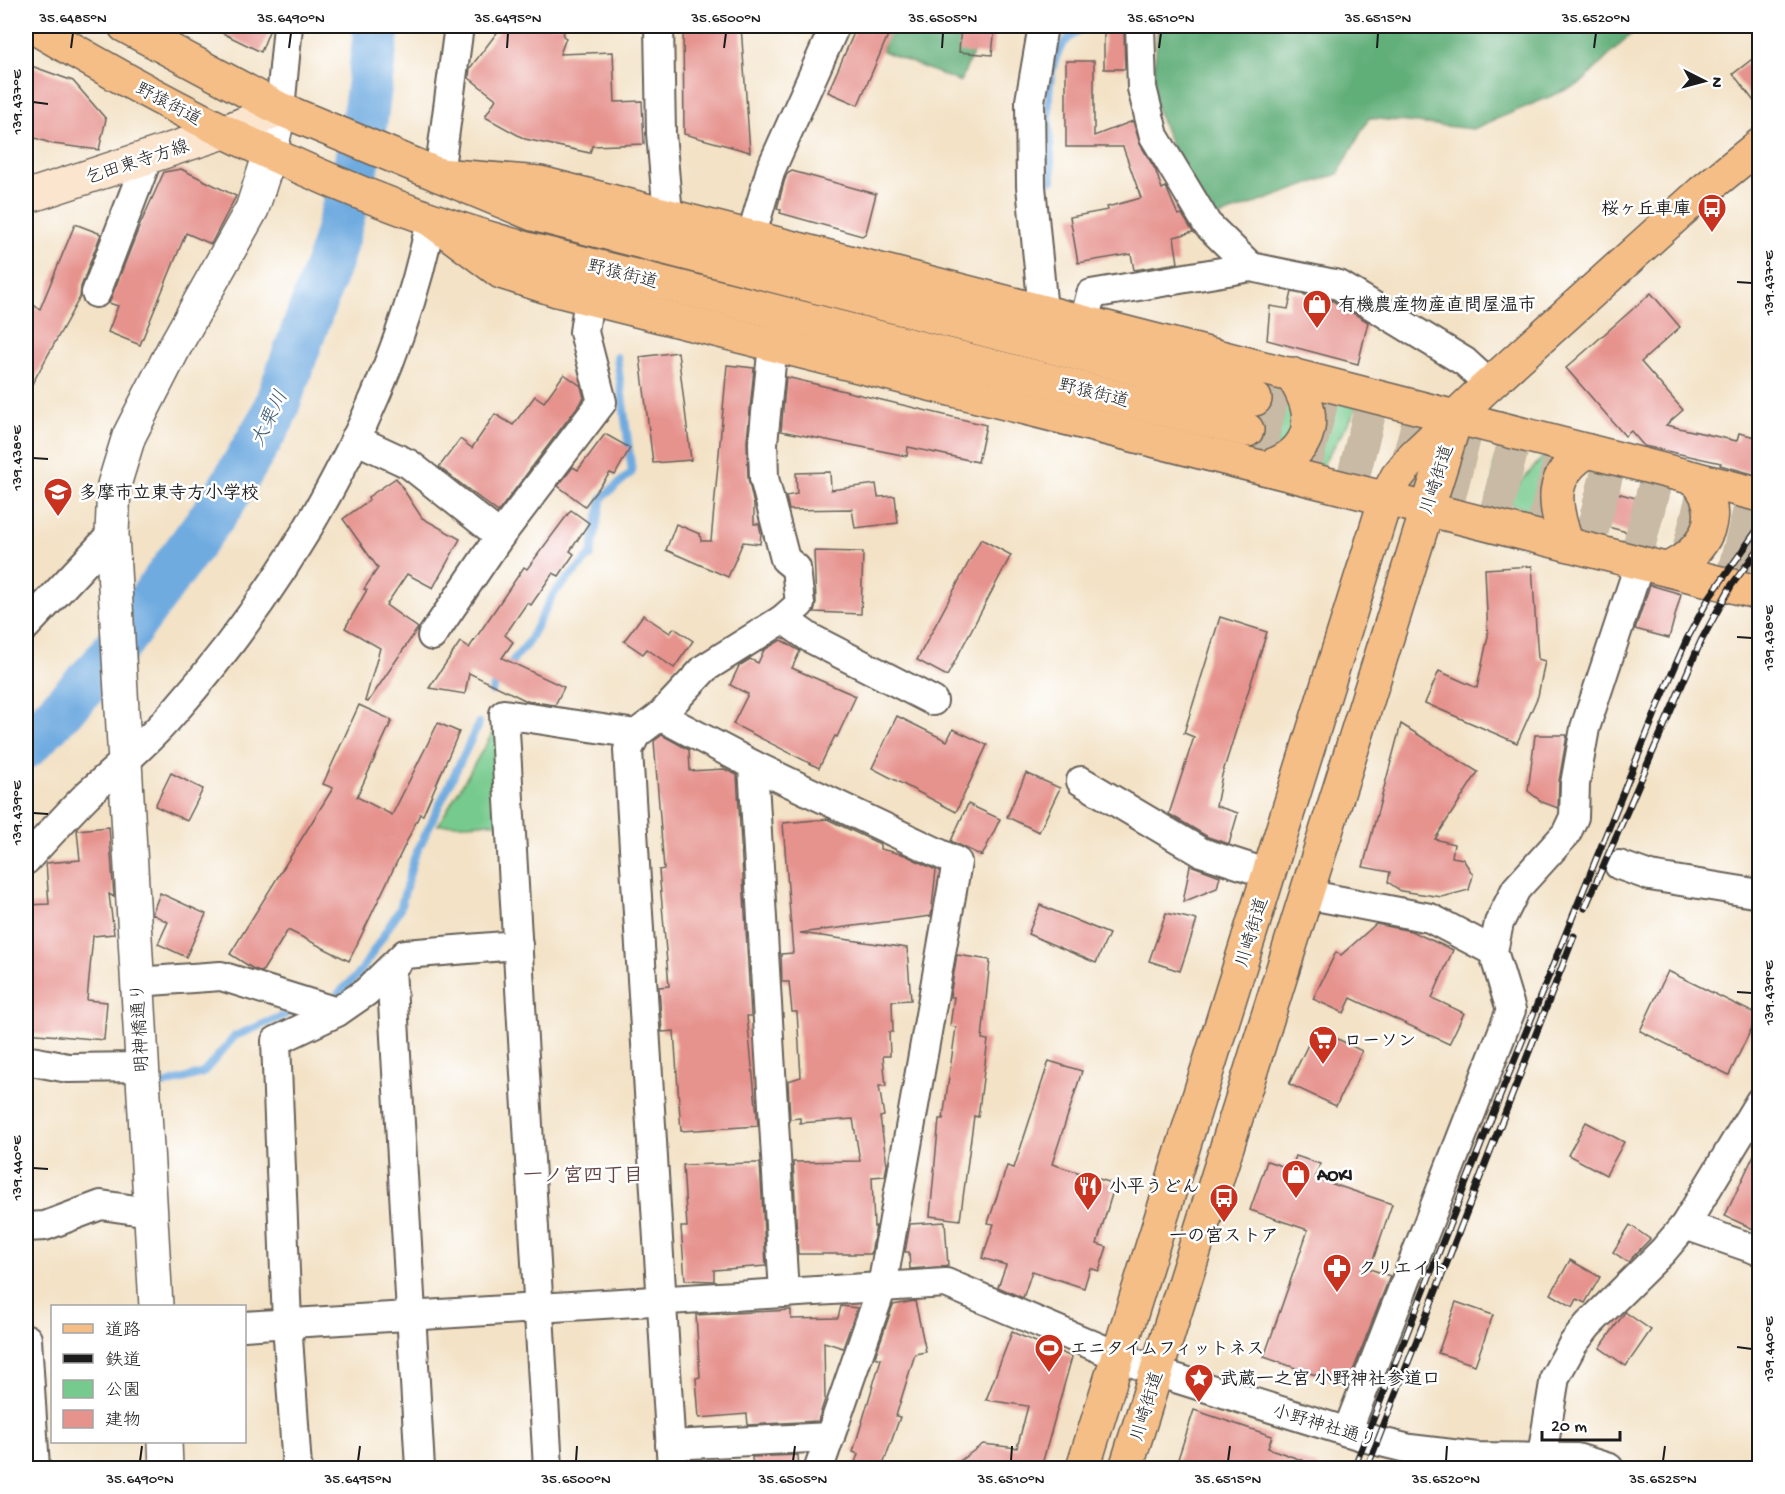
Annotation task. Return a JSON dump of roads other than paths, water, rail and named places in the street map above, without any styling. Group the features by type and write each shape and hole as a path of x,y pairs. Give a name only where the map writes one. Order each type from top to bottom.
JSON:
{"main road":[{"name":"野猿街道","path":"32,26 111,72 224,132 428,219 523,248 1247,430"},
{"name":"野猿街道","path":"125,26 285,111 533,214 1255,399"},
{"name":"乞田東寺方線","path":"26,197 285,111"},
{"name":"川崎街道","path":"1083,1468 1386,498 1397,477 1414,456 1489,384 1702,192 1760,145"},
{"path":"436,174 540,183 1760,495"},
{"path":"428,219 501,272 589,298 1760,593"},
{"path":"1265,468 1293,455 1303,443 1309,429 1306,402 1302,390 1291,374"},
{"name":"川崎街道","path":"1126,1468 1456,417"},
{"path":"1568,544 1558,518 1557,491 1566,468 1588,451"},
{"path":"1653,566 1693,554 1710,526 1712,510 1708,496 1694,478"}],"street":[{"path":"285,111 288,26"},
{"path":"436,174 459,26"},
{"path":"659,26 661,133 668,215"},
{"path":"751,237 771,169 835,26"},
{"path":"1043,311 1031,186 1030,101 1041,36 1064,26"},
{"path":"1140,26 1142,88 1154,136 1207,224 1251,267"},
{"name":"明神橋通り","path":"156,1305 112,538 114,485 129,436 174,348 252,209 276,156 285,111"},
{"path":"96,293 148,157"},
{"path":"26,860 124,755 172,714 243,627 311,522 355,439 386,367 420,274 428,219"},
{"path":"1084,322 1091,294 1251,267 1339,285 1465,362 1489,384"},
{"path":"432,636 500,536 602,402 584,332 589,298"},
{"path":"773,344 763,443 764,478 785,559 796,568 800,604 783,619 705,668 660,716 636,734 628,750 671,1457 830,1437"},
{"path":"355,439 409,464 500,536"},
{"path":"26,626 112,538"},
{"path":"1347,1432 1510,1010 1493,951 1499,924 1516,889 1566,834 1574,817 1575,784 1585,728 1653,566"},
{"path":"783,619 810,638 933,701"},
{"path":"548,1468 504,714 636,734"},
{"path":"660,716 753,765 957,862 882,1287 819,1468"},
{"path":"753,765 784,1293"},
{"path":"1081,781 1201,852 1269,874"},
{"path":"1619,865 1650,876 1760,894"},
{"path":"1305,894 1430,918 1493,951"},
{"path":"297,1468 287,1323 276,1041 337,1012 366,992 405,954 518,945"},
{"path":"391,968 420,1468"},
{"path":"136,982 221,976 337,1012"},
{"path":"26,1060 68,1068 141,1067"},
{"path":"1540,1462 1555,1377 1573,1344 1588,1325 1663,1251 1685,1225 1760,1101"},
{"path":"26,1227 45,1226 101,1205 150,1212"},
{"path":"1685,1225 1760,1251"},
{"name":"小野神社通り","path":"246,1326 946,1283 1156,1372 1347,1432 1410,1449 1540,1462 1577,1458 1609,1468"},
{"path":"35,1339 35,1468"},
{"path":"165,1443 166,1468"}],"waterway":[{"name":"大栗川","path":"26,746 101,668 222,503 272,418 331,256 361,148 377,26"},
{"path":"1052,180 1049,112 1051,76 1061,47 1085,26"},
{"path":"492,691 497,679 527,644 554,593 591,555 602,498 632,472 617,357"},
{"path":"338,994 359,974 400,909 414,858 479,723"},
{"path":"163,1085 203,1073 235,1036 285,1015"}],"tunnel":[{"path":"1255,399 1760,529"},
{"path":"1247,430 1760,561"}],"railway":[{"path":"1354,1468 1504,1086 1661,699 1687,639 1709,598 1760,526"},
{"path":"1585,908 1701,641 1731,586 1760,547"},
{"path":"1367,1468 1574,936"}],"place":[{"name":"桜ヶ丘車庫","path":"1712,234"},
{"name":"有機農産物産直問屋温市","path":"1317,330"},
{"name":"多摩市立東寺方小学校","path":"58,518"},
{"name":"ローソン","path":"1323,1066"},
{"name":"AOKI","path":"1296,1200"},
{"name":"小平うどん","path":"1088,1212"},
{"name":"一の宮ストア","path":"1224,1224"},
{"name":"クリエイト","path":"1337,1294"},
{"name":"エニタイムフィットネス","path":"1049,1374"},
{"name":"武蔵一之宮 小野神社参道口","path":"1199,1404"}],"district":[{"name":"一ノ宮四丁目","path":"583,1174"}]}
